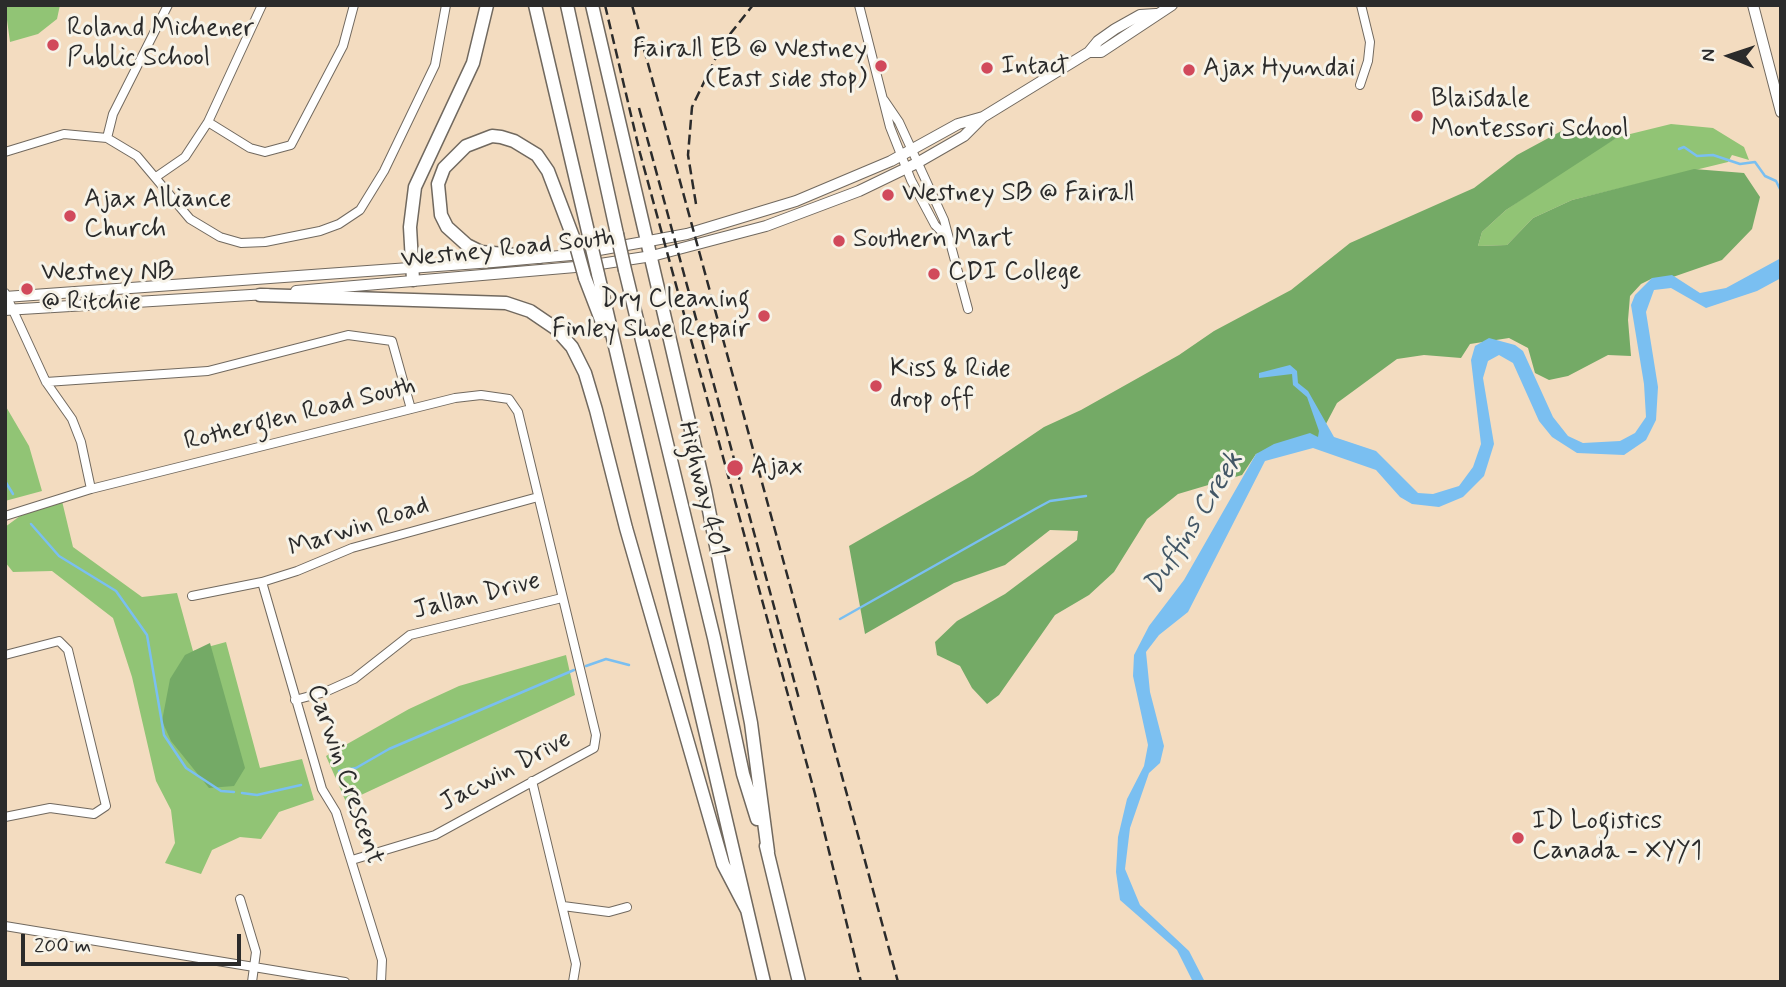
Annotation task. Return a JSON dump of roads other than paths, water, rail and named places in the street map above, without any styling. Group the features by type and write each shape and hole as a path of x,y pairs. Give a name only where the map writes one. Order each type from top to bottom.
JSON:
{"highway":[{"path":"413,274 410,227 415,187 473,62 487,5"},
{"name":"Highway 401","path":"536,5 764,982"},
{"name":"Highway 401","path":"567,5 625,270 714,638 743,774 768,852 799,982"},
{"path":"592,5 705,490 749,710 768,852"},
{"path":"539,257 481,251 467,245 447,227 441,215 438,184 444,167 466,146 492,136 500,137 514,141 537,155 548,171 575,242 596,313 614,346"},
{"path":"260,295 506,303 530,311 555,328 572,347 585,373 596,410 626,528 723,864 747,910"}],"main road":[{"name":"Westney Road South","path":"6,296 567,268 652,256 787,218 859,191 917,163 964,136 983,117 1089,52 1098,41 1140,15 1156,14 1172,5"},
{"path":"1752,5 1781,112"},
{"name":"Westney Road South","path":"10,310 260,295 687,234 796,201 901,156 958,124 983,117"}],"street":[{"path":"107,138 113,114 168,5"},
{"path":"156,177 185,157 208,122 262,5"},
{"path":"208,122 250,148 265,152 291,145 343,46 354,5"},
{"path":"5,152 64,134 107,138 137,156 190,219 220,237 241,243 320,231 339,224 360,210 395,148 435,65 446,5"},
{"path":"859,5 885,113 901,156 935,225 946,236"},
{"path":"1360,85 1368,61 1370,42 1361,5"},
{"path":"884,100 892,110 944,220 946,236 968,309"},
{"path":"6,296 10,310 46,382 72,419 81,442 91,489"},
{"path":"46,382 208,371 348,335 392,341 411,409"},
{"name":"Rotherglen Road South","path":"5,516 91,489 455,398 481,395 509,399 518,412 538,496"},
{"name":"Marwin Road","path":"192,596 262,582 352,548 538,496"},
{"name":"Jacwin Drive","path":"352,860 435,835 594,748 596,735 538,496"},
{"name":"Carwin Crescent","path":"262,582 322,789 336,812 382,960 381,982"},
{"name":"Jallan Drive","path":"295,700 354,679 410,635 562,598"},
{"path":"5,655 59,640 68,650 106,806 94,814 50,808 5,817"},
{"path":"532,781 576,964 573,982"},
{"path":"240,899 254,936 255,968 252,982"},
{"path":"563,906 609,912 627,907"},
{"path":"5,926 345,982"}],"water":[{"name":"Duffins Creek","path":"1781,258 1781,278 1757,291 1706,308 1671,288 1654,290 1646,312 1658,387 1656,420 1646,440 1624,455 1577,453 1552,437 1539,421 1513,363 1499,355 1488,361 1483,378 1494,444 1484,476 1463,497 1439,507 1412,504 1400,497 1376,470 1313,448 1265,461 1188,612 1159,635 1146,652 1150,692 1164,746 1160,763 1149,773 1130,828 1125,869 1140,905 1189,951 1205,982 1193,982 1177,950 1120,900 1116,872 1118,837 1127,799 1144,766 1148,745 1133,676 1134,655 1149,626 1184,580 1256,454 1274,444 1310,433 1318,437 1319,431 1307,397 1293,385 1292,374 1259,378 1259,373 1290,365 1297,371 1298,383 1308,391 1334,437 1376,451 1418,493 1433,494 1459,486 1473,467 1481,444 1471,360 1475,346 1489,338 1515,345 1523,351 1553,417 1568,436 1583,443 1620,441 1635,433 1646,417 1644,384 1631,305 1635,295 1652,278 1672,275 1700,293 1726,288"}],"waterway":[{"path":"1679,149 1684,147 1697,156 1713,155 1740,164 1755,162 1765,176 1776,181 1781,191"},
{"path":"5,481 13,494"},
{"path":"840,619 1050,501 1086,496"},
{"path":"31,524 59,556 116,591 147,635 164,735 186,768 221,791 234,792"},
{"path":"586,666 606,659 629,665"},
{"path":"339,771 356,768 389,749 574,670"},
{"path":"242,793 257,795 301,785"}],"railway":[{"path":"605,5 640,153 815,794 861,982"},
{"path":"632,5 898,982"},
{"path":"696,204 688,155 692,107 723,43 753,5"},
{"path":"639,108 799,699"}],"place":[{"name":"Roland Michener Public School","path":"53,45"},
{"name":"Fairall EB @ Westney (East side stop)","path":"881,66"},
{"name":"Intact","path":"987,68"},
{"name":"Ajax Hyundai","path":"1189,70"},
{"name":"Blaisdale Montessori School","path":"1417,116"},
{"name":"Westney SB @ Fairall","path":"888,195"},
{"name":"Ajax Alliance Church","path":"70,216"},
{"name":"Southern Mart","path":"839,241"},
{"name":"CDI College","path":"934,274"},
{"name":"Westney NB @ Ritchie","path":"27,289"},
{"name":"Dry Cleaning Finley Shoe Repair","path":"764,316"},
{"name":"Kiss & Ride drop off","path":"876,386"},
{"name":"Ajax","path":"735,468"},
{"name":"ID Logistics Canada - XYY1","path":"1518,838"}]}
